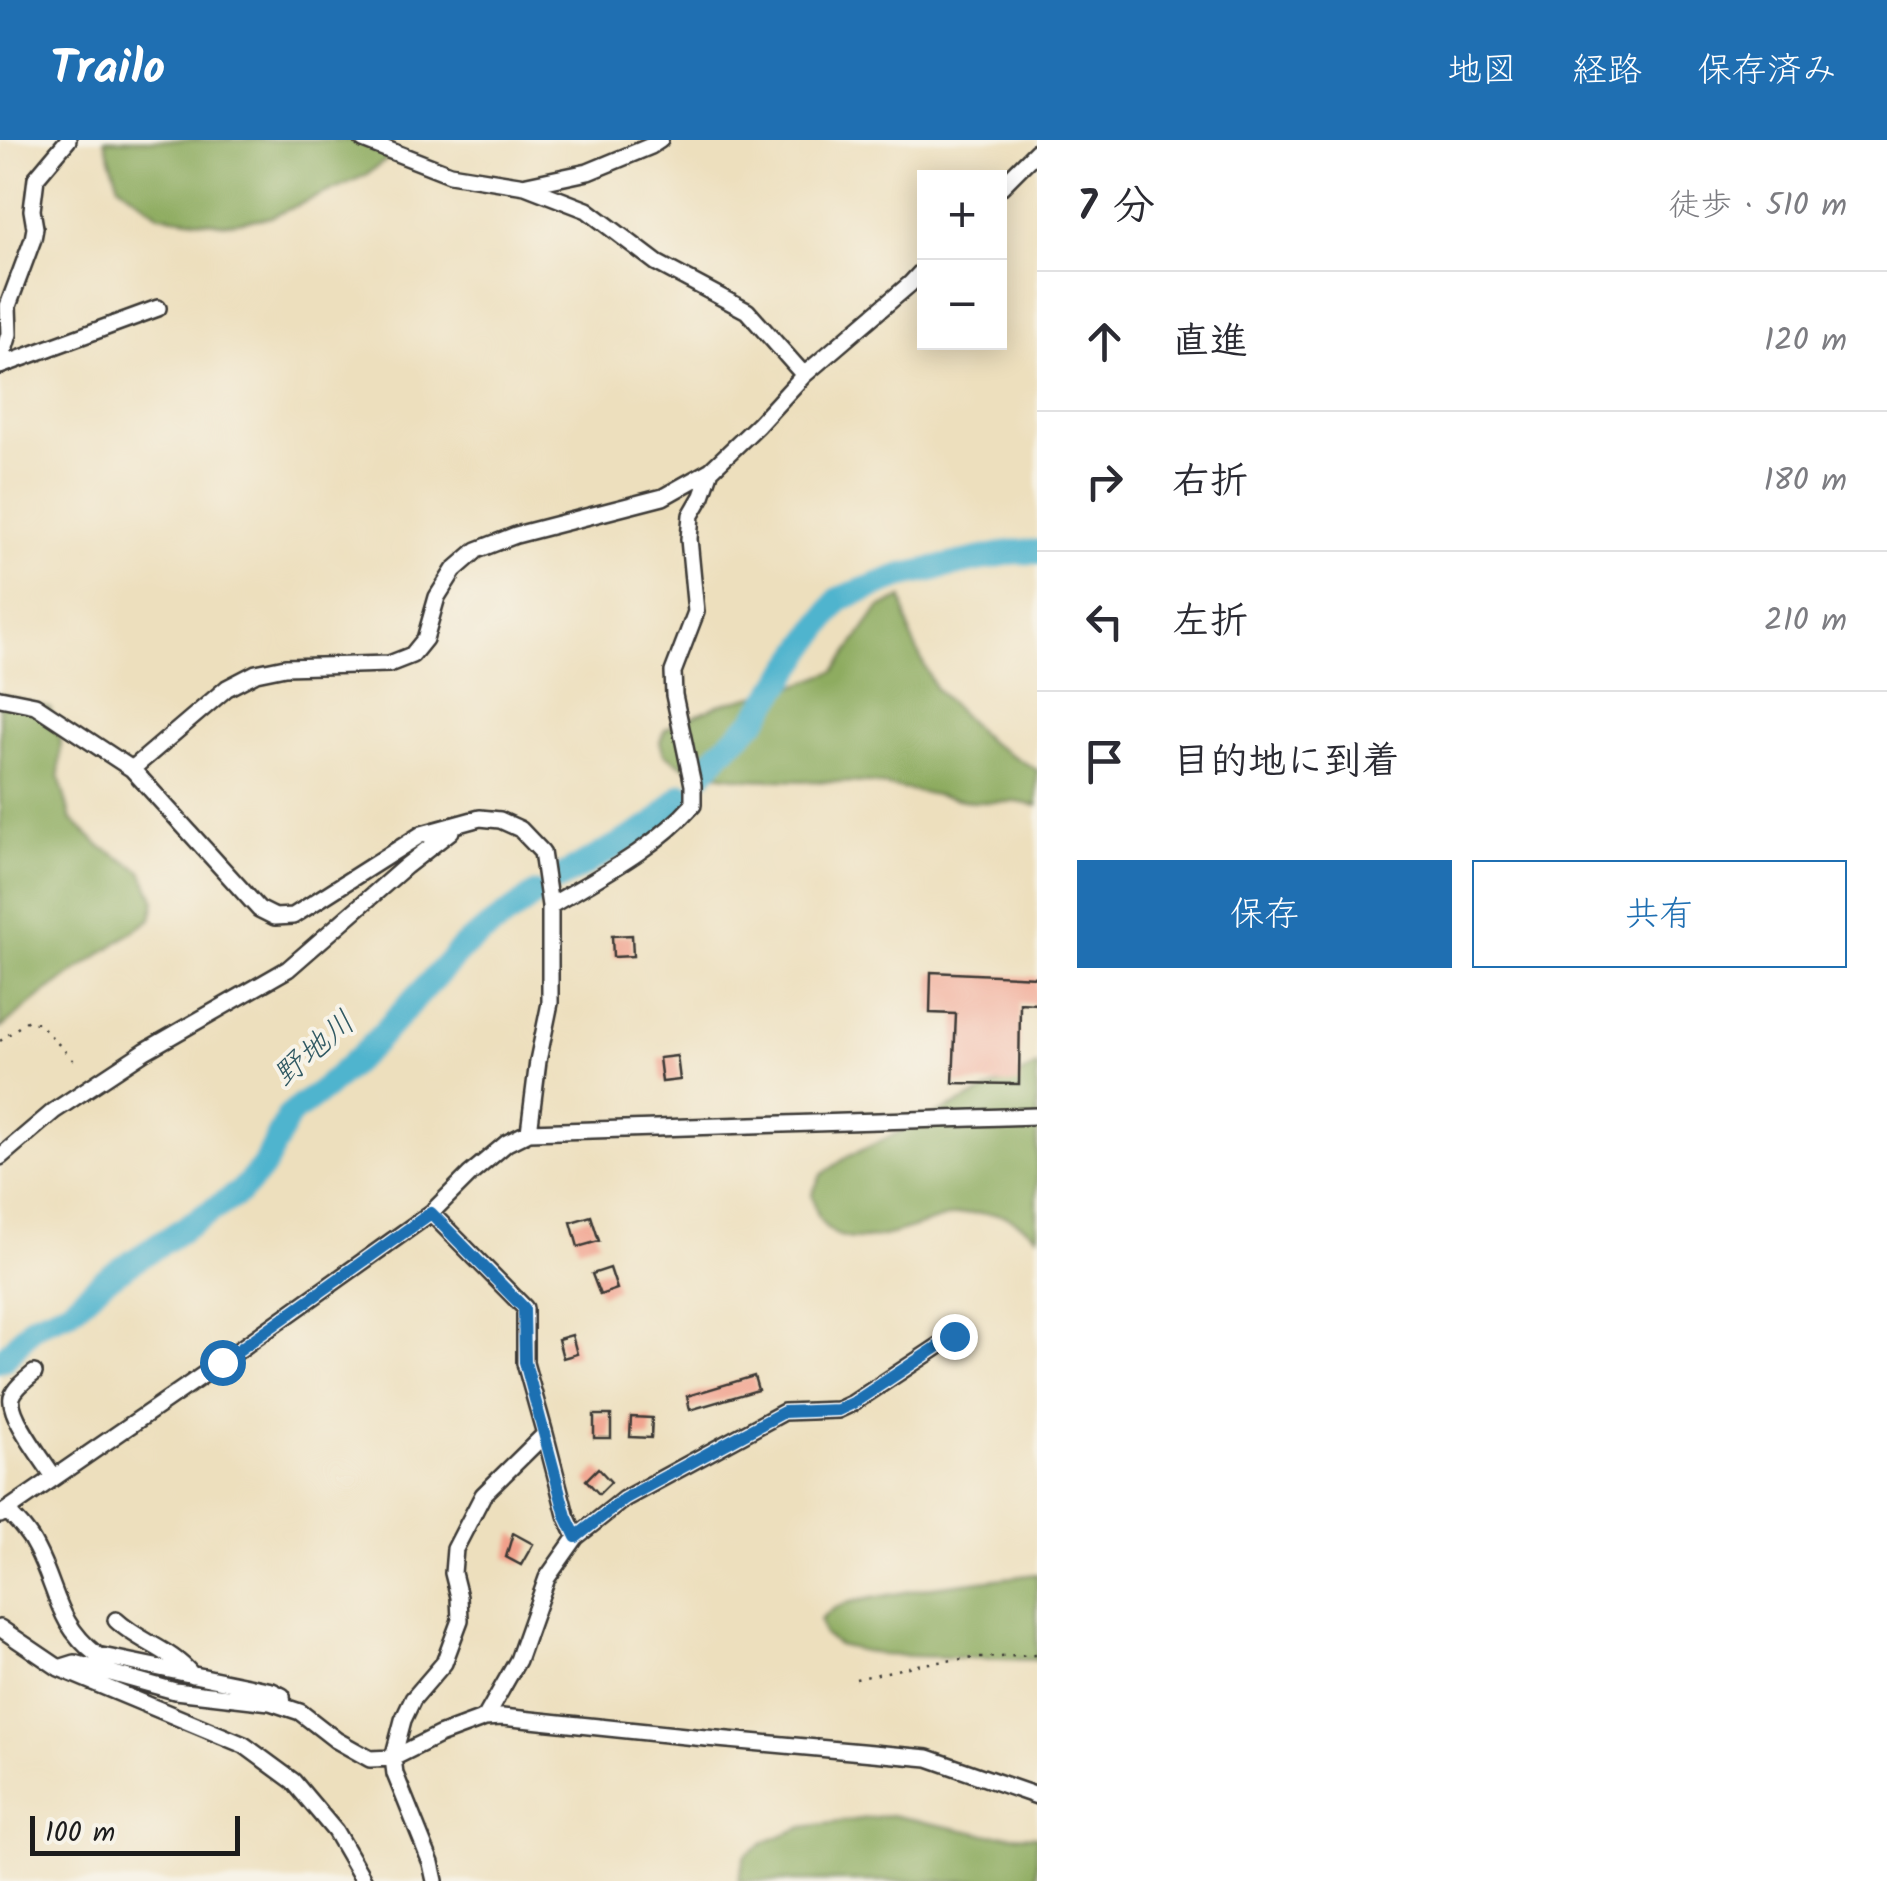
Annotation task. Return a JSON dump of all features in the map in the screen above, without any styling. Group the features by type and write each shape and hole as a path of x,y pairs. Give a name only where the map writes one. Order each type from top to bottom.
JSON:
{"street":[{"path":"0,365 9,334 8,306 33,239 36,178 68,140"},
{"path":"362,140 450,174 525,186 588,210 657,263 747,311 804,374"},
{"path":"525,186 588,172 660,140"},
{"path":"1007,182 1037,151"},
{"path":"132,769 228,688 256,673 285,667 389,664 412,655 426,638 437,597 454,570 477,550 516,534 664,497 710,470 804,374 917,276"},
{"path":"0,365 158,308"},
{"path":"550,906 646,848 676,825 693,805 674,695 674,672 696,612 689,539 691,514 710,470"},
{"path":"0,698 36,705 132,769 259,909 275,917 293,916 422,834 480,818 500,820 520,829 542,852 550,906 550,1004 529,1132"},
{"path":"0,1157 54,1111 145,1050 288,969 458,825"},
{"path":"283,1706 282,1696 272,1691 98,1655 80,1642 69,1627 36,1548 23,1528 3,1513 431,1213 468,1175 507,1143 529,1132 1037,1116"},
{"path":"431,1213 524,1308 525,1362 566,1516 576,1537"},
{"path":"485,1718 518,1660 547,1578 576,1537 624,1499 784,1412 838,1410 954,1336"},
{"path":"34,1373 12,1395 12,1406 54,1477"},
{"path":"435,1881 432,1863 395,1774 393,1758 413,1699 444,1664 460,1620 454,1550 483,1495 545,1434"},
{"path":"116,1620 128,1632 182,1662 192,1675"},
{"path":"0,1628 58,1668 244,1745 292,1781 335,1831 364,1881"},
{"path":"58,1668 75,1662 174,1691 270,1702 300,1712 336,1740 370,1759 393,1758 440,1735 485,1718 502,1716 928,1758 1037,1796"}],"path":[{"path":"0,1041 28,1020 40,1024 74,1061"},
{"path":"856,1679 922,1664 1037,1655"}],"green space":[{"path":"104,140 389,140 394,155 364,176 271,217 223,224 160,215 119,185"},
{"path":"902,598 911,637 935,688 989,742 1037,770 1037,806 974,802 870,783 748,779 690,770 664,754 660,742 665,729 718,705 798,685 835,671 879,608"},
{"path":"0,694 50,708 61,741 59,776 71,819 100,846 142,871 155,901 151,919 0,1029"},
{"path":"1037,1066 1037,1236 1013,1219 991,1214 956,1215 890,1234 856,1239 841,1236 821,1221 812,1194 821,1175 847,1157"},
{"path":"1037,1574 1037,1660 882,1655 838,1645 824,1635 820,1620 850,1602"},
{"path":"891,1815 983,1834 1037,1836 1037,1881 738,1881 745,1855 767,1841 803,1827"}],"building":[{"path":"632,935 633,956 613,957 612,936"},
{"path":"931,972 1037,977 1037,1004 1020,1003 1019,1084 953,1083 956,1014 930,1013"},
{"path":"677,1056 680,1080 662,1082 659,1058"},
{"path":"591,1216 599,1241 578,1247 571,1222"},
{"path":"610,1268 617,1289 600,1295 592,1274"},
{"path":"572,1335 577,1354 563,1358 558,1339"},
{"path":"754,1376 758,1390 690,1410 687,1396"},
{"path":"594,1415 611,1415 611,1438 594,1438"},
{"path":"631,1417 652,1418 651,1438 630,1437"},
{"path":"598,1468 611,1482 599,1494 586,1480"},
{"path":"513,1533 533,1544 521,1565 506,1557"}],"waterway":[{"name":"野地川","path":"702,773 754,721 839,599 901,576 1013,552 1037,552"},
{"name":"野地川","path":"558,879 654,825 683,795"},
{"name":"野地川","path":"0,1360 34,1325 69,1311 104,1280 239,1193 264,1166 289,1115 370,1047 464,946 536,894"}],"route":[{"path":"222,1362 431,1213 524,1308 525,1362 566,1516 576,1537 624,1499 784,1412 838,1410 954,1336"}]}
